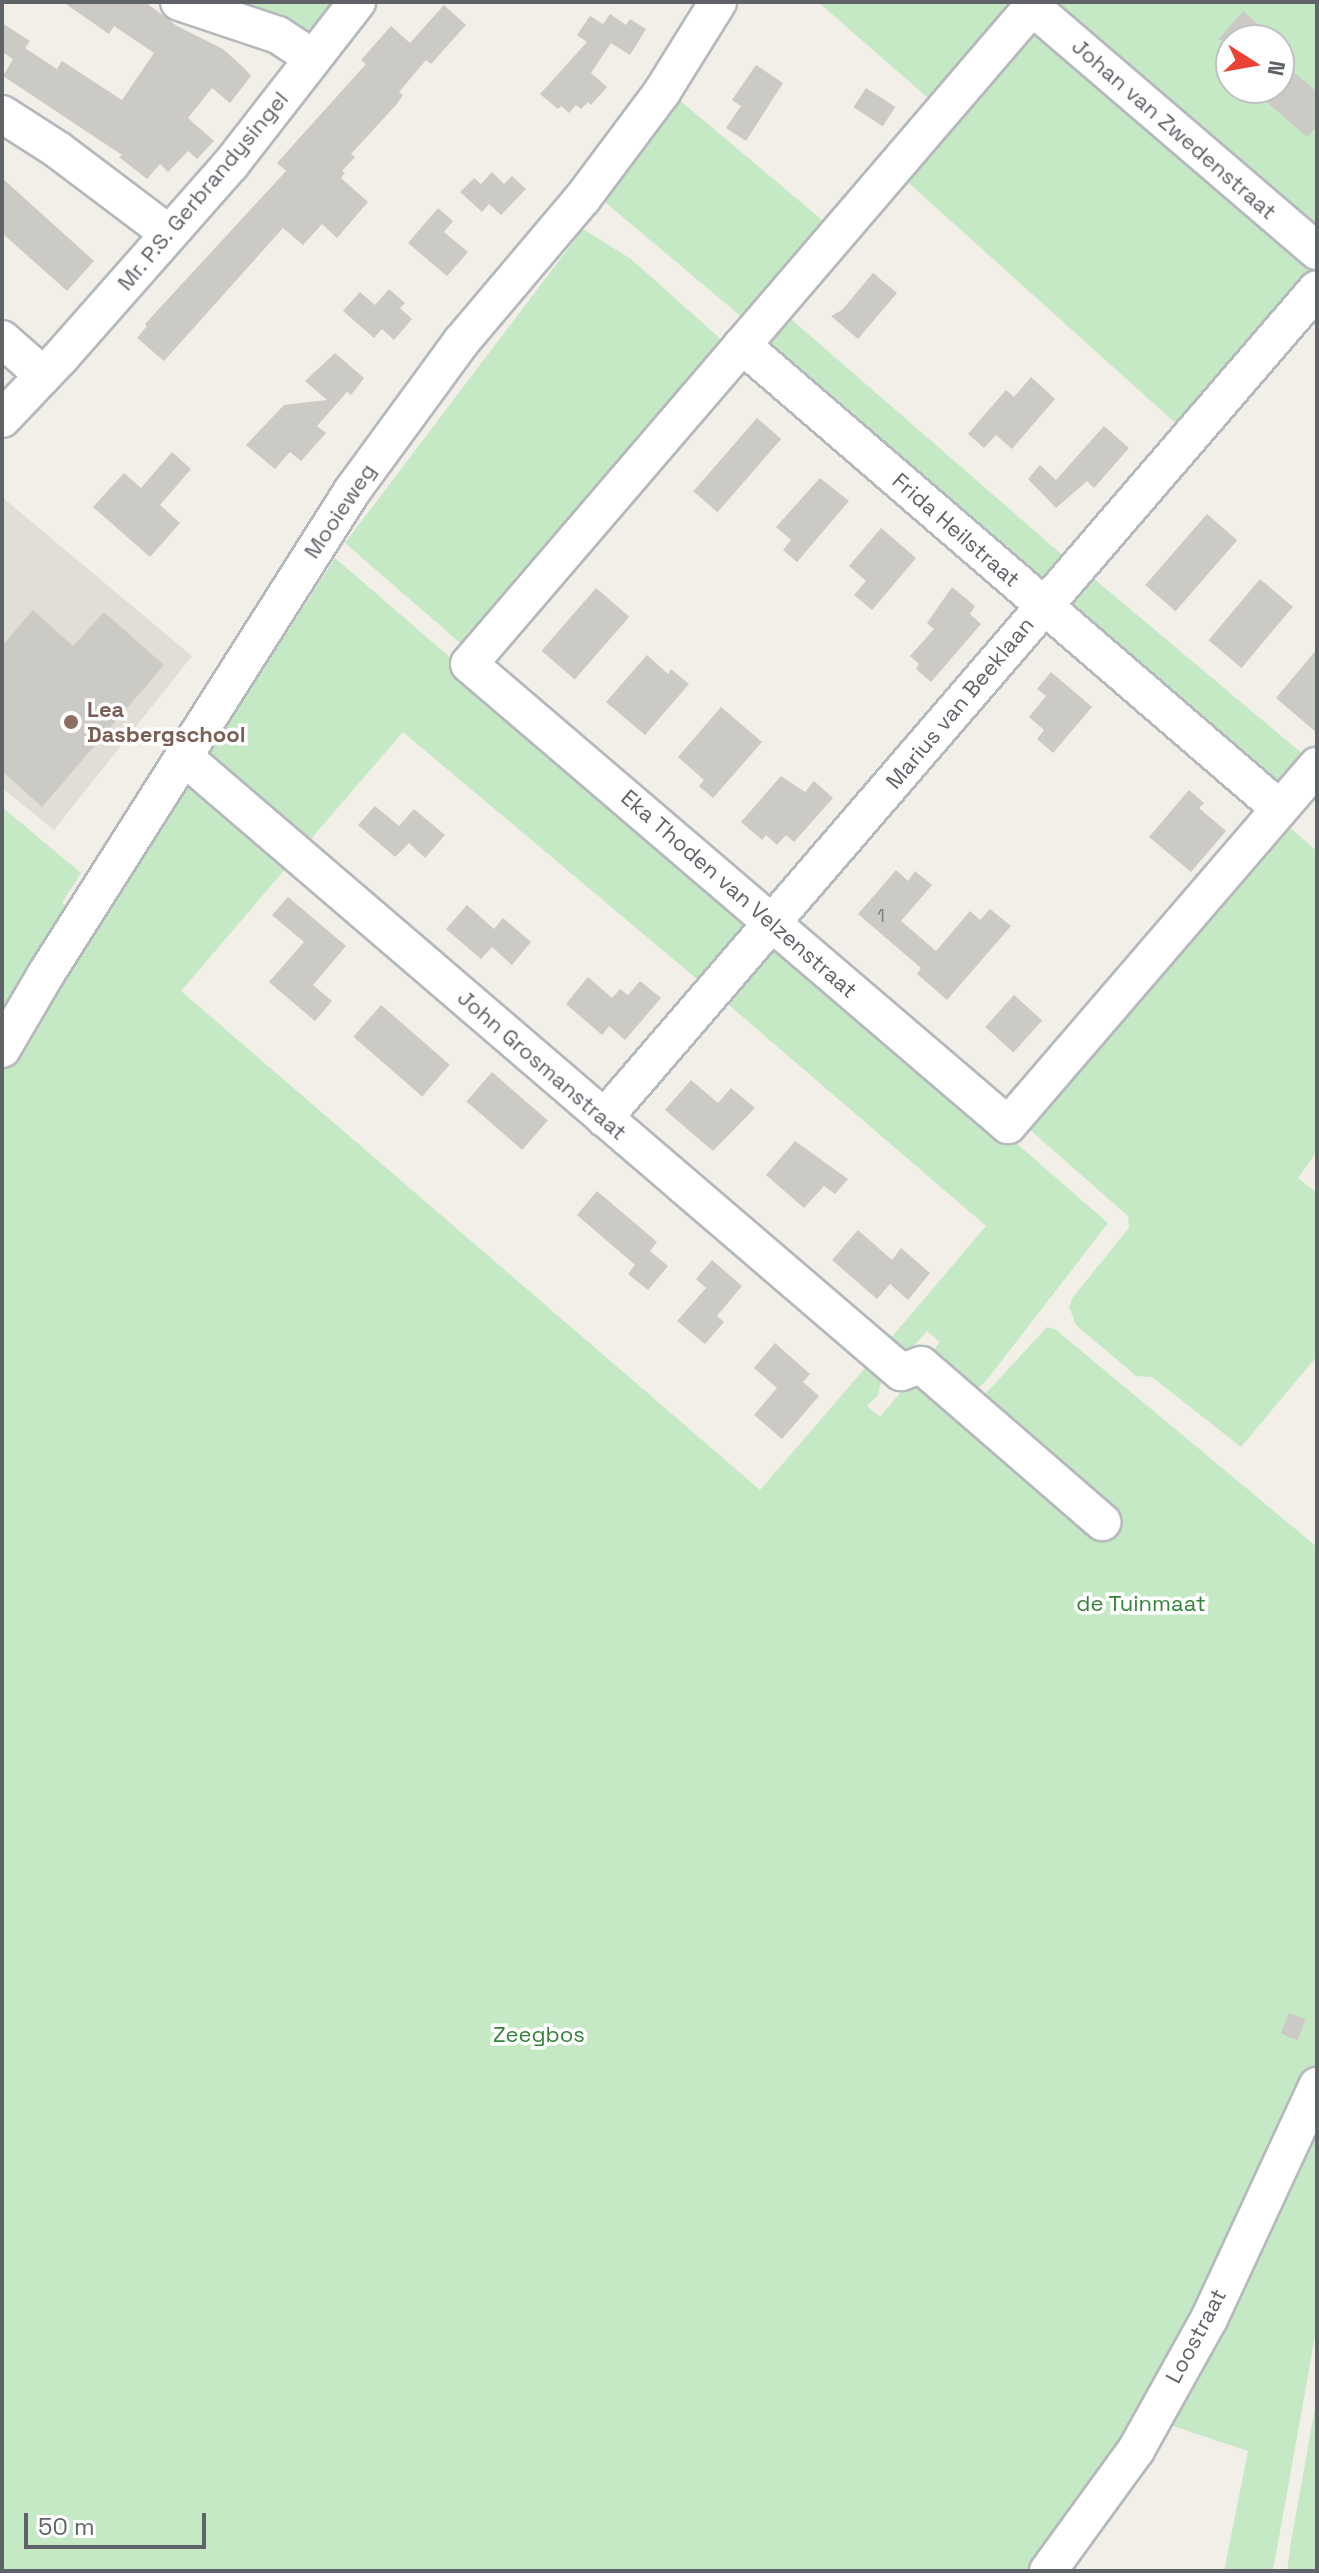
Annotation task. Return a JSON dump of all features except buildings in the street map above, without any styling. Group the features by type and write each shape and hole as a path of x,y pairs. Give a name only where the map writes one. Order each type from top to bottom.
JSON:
{"street":[{"path":"179,2 278,35 313,58"},
{"name":"Mr. P.S. Gerbrandysingel","path":"2,419 231,164 357,2"},
{"name":"Mooieweg","path":"2,1049 352,491 461,342 582,199 662,92 718,2"},
{"name":"Johan van Zwedenstraat","path":"742,345 1032,7 1317,251"},
{"path":"2,114 58,150 168,233"},
{"name":"Marius van Beeklaan","path":"604,1118 1317,289"},
{"path":"2,339 43,375"},
{"name":"Frida Heilstraat","path":"742,345 1280,809"},
{"name":"Eka Thoden van Velzenstraat","path":"742,345 469,664 756,942 1008,1125 1280,809"},
{"name":"John Grosmanstraat","path":"184,757 901,1372 921,1365 1102,1522"},
{"path":"1280,809 1317,766"},
{"name":"Loostraat","path":"1048,2571 1136,2450 1209,2319 1317,2086"}],"shaded area":[{"name":"Lea Dasbergschool","path":"2,497 192,656 54,830 2,788"}],"green space":[{"path":"221,2 332,2 312,29 301,31"},
{"path":"818,2 1016,2 935,104"},
{"path":"1044,2 1317,2 1317,238"},
{"path":"1033,15 1315,269 1176,424 894,170"},
{"path":"678,99 829,226 748,322 597,196"},
{"path":"583,229 631,259 725,343 466,648 345,543"},
{"path":"784,313 1068,560 1045,585 762,339"},
{"path":"335,558 608,794 751,924 704,985 403,732 303,848 206,759"},
{"path":"1087,573 1310,760 1286,788 1063,601"},
{"name":"Zeegbos","path":"189,787 204,788 292,861 181,991 760,1490 872,1360 879,1368 881,1383 878,1395 867,1406 880,1417 917,1373 977,1403 1047,1327 1055,1329 1317,1547 1317,2064 1208,2296 1142,2415 1037,2571 2,2571 2,807 81,873 62,903 95,932"},
{"path":"1281,820 1317,851 1317,1151 1298,1178 1317,1193 1317,1356 1241,1447 1152,1377 1136,1376 1076,1325 1069,1307 1073,1297 1129,1228 1128,1216 1021,1122"},
{"path":"777,941 787,944 1108,1223 986,1381 969,1397 926,1361 940,1342 927,1331 911,1349 885,1345 986,1226 722,999"},
{"path":"1317,2106 1317,2325 1273,2571 1224,2571 1248,2451 1164,2423"},
{"path":"1317,2397 1317,2571 1287,2571 1291,2542"}],"place":[{"name":"Lea Dasbergschool","path":"71,722"}],"park label":[{"name":"de Tuinmaat","path":"1141,1604"}]}
